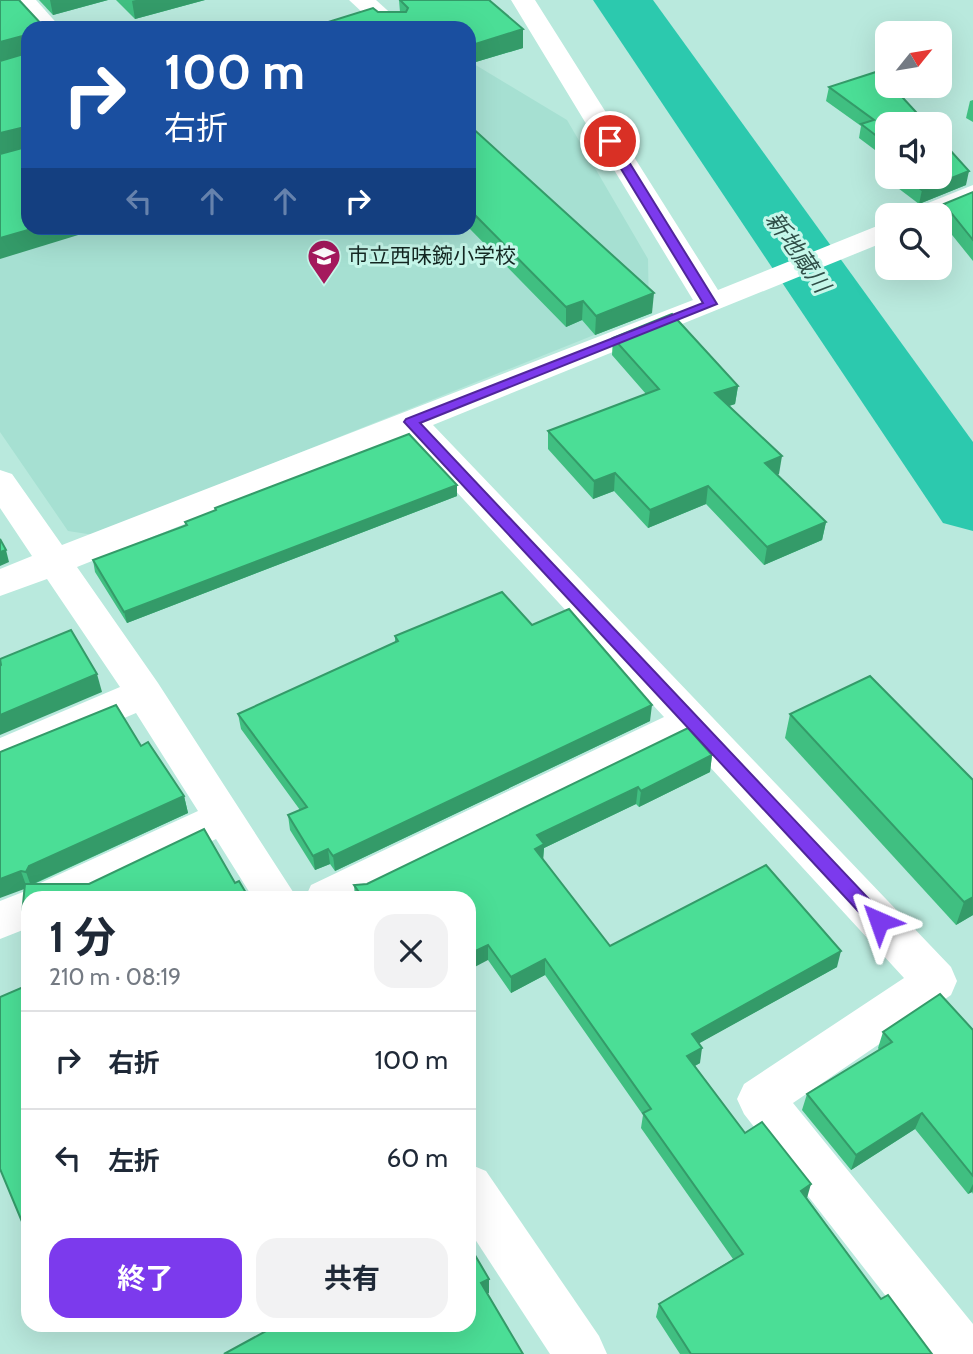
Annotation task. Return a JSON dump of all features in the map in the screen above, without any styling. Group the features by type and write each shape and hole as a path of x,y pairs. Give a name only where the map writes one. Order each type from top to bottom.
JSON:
{"street":[{"path":"22,0 42,21"},
{"path":"361,0 386,21"},
{"path":"523,0 711,304"},
{"path":"952,203 973,194"},
{"path":"0,583 711,304 875,236"},
{"path":"411,422 935,981 761,1099 964,1354"},
{"path":"0,482 144,693 272,891"},
{"path":"0,755 144,693"},
{"path":"340,891 692,721"},
{"path":"66,891 225,817"},
{"path":"0,921 21,911"},
{"path":"476,1196 581,1354"}],"shaded area":[{"name":"市立西味鋺小学校","path":"476,65 567,120 648,259 649,313 94,535 68,531 0,432 0,175 21,215 21,235 476,235"}],"building":[{"path":"0,0 19,0 38,21 21,21 21,36 0,42"},
{"path":"400,0 489,0 523,29 476,44 476,21 331,21 373,8 378,12 406,12 408,8"},
{"path":"21,55 21,128 0,133 0,61"},
{"path":"875,72 875,98 903,98 916,112 875,112 875,135 861,124 874,120 829,87"},
{"path":"476,131 654,293 596,316 583,301 566,307 476,216"},
{"path":"21,148 21,232 0,238 0,154"},
{"path":"952,152 969,171 952,178"},
{"path":"973,192 973,240 952,214 952,203 946,203"},
{"path":"672,314 738,386 715,393 782,456 765,463 826,522 767,547 708,486 650,510 615,473 594,481 548,431 659,389 613,338"},
{"path":"409,434 457,485 124,612 93,560 187,525 185,522 216,510 215,508"},
{"path":"0,539 6,550 0,552"},
{"path":"502,592 532,625 569,609 652,705 333,856 328,849 313,856 288,815 307,807 238,714 398,641 395,636"},
{"path":"71,630 97,674 0,715 0,659"},
{"path":"870,676 973,780 973,897 964,902 790,714"},
{"path":"116,705 141,746 148,742 184,796 29,866 26,872 21,871 0,879 0,752"},
{"path":"688,728 712,755 641,791 638,787 537,835 544,844 535,849 610,946 766,865 841,951 692,1034 702,1048 687,1056 745,1133 762,1122 811,1184 801,1191 881,1299 888,1295 932,1354 691,1354 659,1304 743,1254 643,1113 651,1109 545,959 511,977 488,945 476,951 476,891 358,891 354,885 367,884"},
{"path":"204,829 235,883 239,881 245,891 24,891 25,884 89,884"},
{"path":"21,988 21,1219 0,1169 0,997"},
{"path":"940,994 973,1030 973,1176 922,1113 856,1155 807,1094 892,1042 883,1032"},
{"path":"476,1257 489,1279 481,1283 523,1354 224,1354 264,1332 476,1332"}],"waterway":[{"name":"新地蔵川","path":"623,0 973,503"}],"place":[{"name":"市立西味鋺小学校","path":"324,286"}],"route":[{"path":"610,141 711,304 411,422 879,921"}]}
